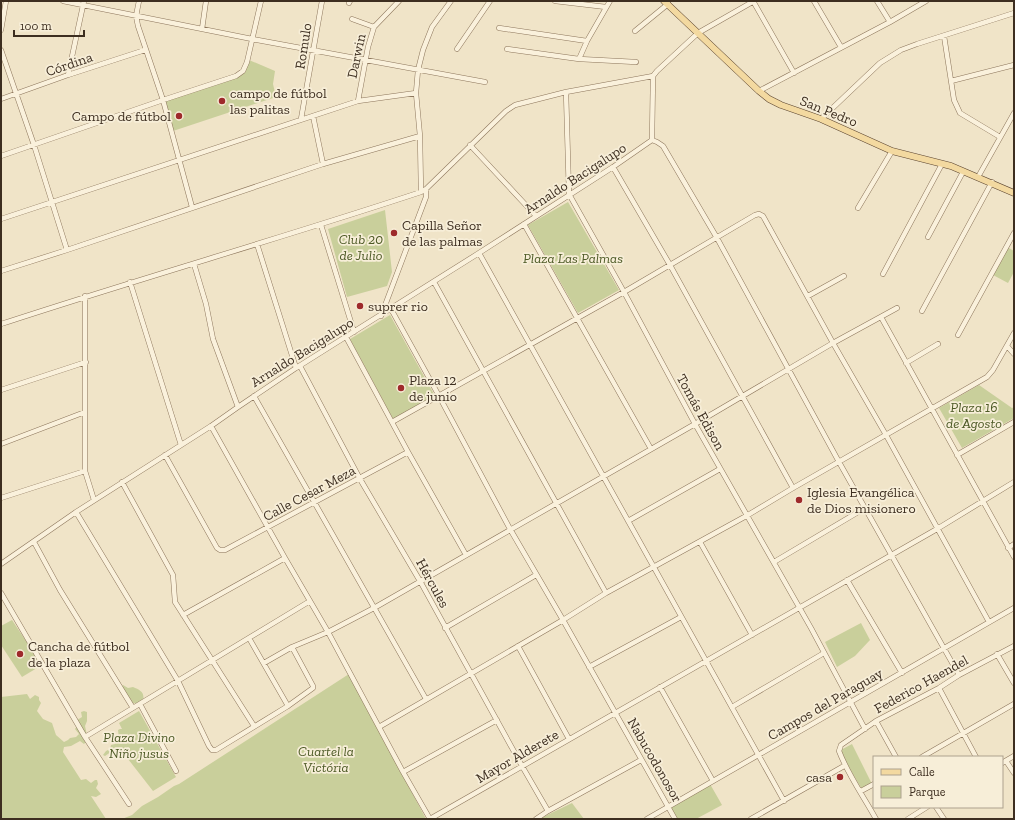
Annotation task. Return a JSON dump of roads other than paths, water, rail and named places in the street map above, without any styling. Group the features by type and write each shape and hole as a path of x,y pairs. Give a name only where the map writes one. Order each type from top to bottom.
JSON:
{"main road":[{"name":"San Pedro","path":"666,3 768,99 821,119 892,151 942,164 992,182 1014,193"}],"street":[{"path":"1,30 6,1"},
{"path":"63,1 84,3 136,16 252,39 485,82"},
{"path":"139,1 136,16 138,26 164,100 192,207"},
{"path":"202,29 206,1"},
{"path":"1,156 237,75 244,69 247,62 261,1"},
{"name":"Romulo","path":"301,119 322,1"},
{"name":"Darwin","path":"358,101 374,27 399,1"},
{"path":"421,192 420,136 416,93 418,70 423,50 432,27 451,1"},
{"path":"457,49 490,1"},
{"path":"555,1 606,7"},
{"path":"579,59 587,41 610,1"},
{"path":"794,73 753,1 698,33 653,76 652,140 663,146 717,238 788,370 943,649 959,675"},
{"path":"814,1 841,47"},
{"path":"877,1 890,22"},
{"path":"759,91 890,22 926,1"},
{"path":"68,75 84,3"},
{"path":"635,31 666,3"},
{"path":"821,119 880,63 890,56 917,44 1014,14"},
{"path":"352,19 374,27"},
{"path":"499,28 587,41"},
{"path":"944,36 954,100 960,113 1000,137"},
{"path":"507,49 579,59 636,62"},
{"path":"1,50 68,250"},
{"name":"Córdina","path":"1,99 68,75 146,50"},
{"path":"951,82 1014,65"},
{"path":"1,324 85,296 321,225 421,192 426,189 506,111 515,105 566,92 653,76"},
{"name":"Tomás Edison","path":"566,92 569,194 695,424 748,515 852,702 865,729"},
{"path":"1,219 358,101 416,93"},
{"path":"978,177 1014,112"},
{"path":"313,116 323,164"},
{"path":"1,271 323,164 420,136"},
{"name":"Arnaldo Bacigalupo","path":"1,564 94,500 211,426 238,406 613,167 652,140"},
{"path":"470,145 536,216"},
{"path":"858,208 892,151"},
{"path":"883,274 942,164"},
{"path":"613,167 670,265 793,488"},
{"path":"928,237 963,172"},
{"path":"922,311 992,182"},
{"path":"381,316 426,197 426,189"},
{"path":"392,422 624,292 755,214 759,214 763,216 808,296 988,622"},
{"path":"524,224 651,449"},
{"path":"321,225 354,332"},
{"path":"958,335 1014,233"},
{"name":"Hércules","path":"257,244 298,367 360,479 420,581 470,674 548,811"},
{"path":"479,253 784,801"},
{"path":"194,264 206,304 210,328 215,345 238,406"},
{"path":"808,296 844,276"},
{"path":"130,282 181,445"},
{"path":"434,282 606,593"},
{"path":"85,296 85,471 94,500"},
{"path":"264,664 292,647 328,632 374,608 833,343 897,308"},
{"name":"Nabucodonosor","path":"391,309 440,396 510,529 563,620 641,760 669,806 675,819"},
{"path":"881,317 1014,557"},
{"path":"379,727 563,620 606,593 748,515 991,374 1014,333"},
{"path":"346,338 466,555"},
{"path":"906,363 938,344"},
{"path":"1007,346 1014,354"},
{"path":"1,390 86,362"},
{"path":"254,396 426,699"},
{"path":"1,444 85,412"},
{"path":"957,455 1014,422"},
{"path":"211,426 328,632 430,819"},
{"name":"Calle Cesar Meza","path":"165,455 217,548 220,550 225,550 408,452"},
{"path":"628,521 720,468"},
{"path":"1,498 85,471"},
{"path":"122,482 173,575 175,602 254,726"},
{"name":"Mayor Alderete","path":"430,819 937,529 1014,482"},
{"path":"774,562 865,508"},
{"path":"76,512 178,681 212,750 216,750 288,706 313,687 292,647"},
{"path":"34,542 60,590 133,708"},
{"path":"700,542 752,634"},
{"path":"1008,548 1014,544"},
{"path":"183,615 285,558"},
{"path":"445,628 536,575"},
{"path":"847,580 902,673"},
{"path":"1,593 85,737 129,804"},
{"path":"85,737 310,601"},
{"name":"Campos del Paraguay","path":"647,819 1014,608"},
{"path":"589,667 681,617"},
{"path":"249,638 288,706"},
{"path":"518,646 569,739"},
{"name":"Federico Haendel","path":"844,766 839,751 841,745 876,721 1014,646"},
{"path":"732,707 824,653"},
{"path":"997,654 1014,684"},
{"path":"660,687 713,781"},
{"path":"939,688 975,756"},
{"path":"140,704 176,771"},
{"path":"924,756 1014,704"},
{"path":"404,772 497,720"},
{"path":"876,721 895,756"},
{"path":"1014,756 1004,762 1014,773"},
{"path":"536,819 641,760"},
{"path":"751,819 844,766 876,819"},
{"path":"861,792 873,785"},
{"path":"908,819 925,808"},
{"path":"937,808 944,819"}],"place":[{"name":"campo de fútbol las palitas","path":"222,101"},
{"name":"Campo de fútbol","path":"179,116"},
{"name":"Capilla Señor de las palmas","path":"394,233"},
{"name":"suprer rio","path":"360,306"},
{"name":"Plaza 12 de junio","path":"401,388"},
{"name":"Iglesia Evangélica de Dios misionero","path":"799,500"},
{"name":"Cancha de fútbol de la plaza","path":"20,654"},
{"name":"casa","path":"840,777"}],"park label":[{"name":"Club 20 de Julio","path":"361,248"},
{"name":"Plaza Las Palmas","path":"573,258"},
{"name":"Plaza 16 de Agosto","path":"974,416"},
{"name":"Plaza Divino Niño jusus","path":"139,746"},
{"name":"Cuartel la Victória","path":"326,760"}]}
